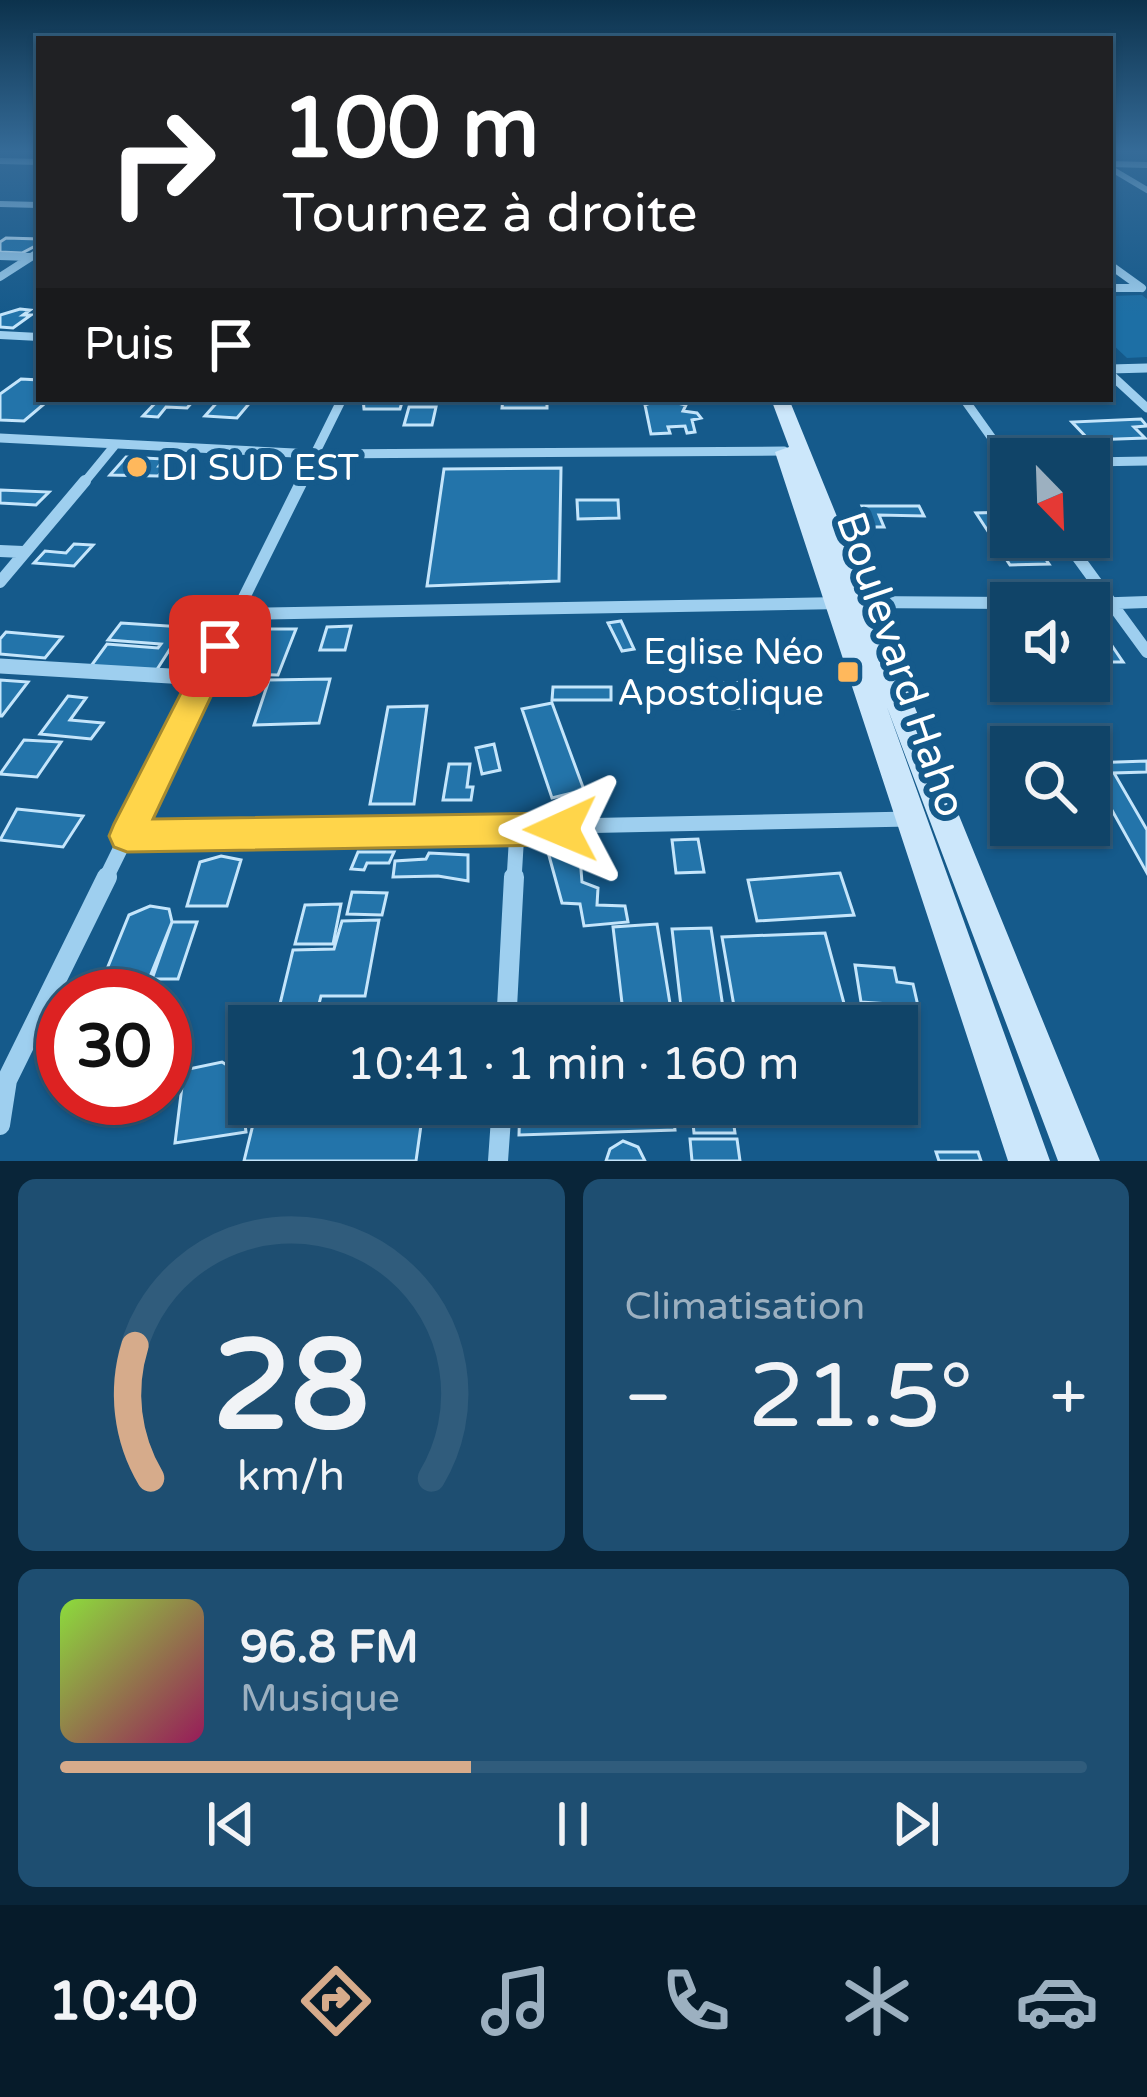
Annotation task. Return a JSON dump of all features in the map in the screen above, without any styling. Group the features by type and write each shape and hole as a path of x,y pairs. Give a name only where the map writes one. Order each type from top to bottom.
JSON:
{"main road":[{"name":"Boulevard Haho","path":"767,402 1079,1161"},
{"name":"Boulevard Haho","path":"781,402 849,602 911,819 1029,1161"}],"street":[{"path":"0,256 35,254"},
{"path":"0,277 35,254"},
{"path":"1113,267 1144,288"},
{"path":"1113,288 1144,288"},
{"path":"0,335 36,337"},
{"path":"1113,371 1147,368"},
{"path":"1113,374 1147,408"},
{"path":"0,1125 3,1082 341,402"},
{"path":"966,402 992,438"},
{"path":"0,438 315,454 784,451"},
{"path":"0,582 116,445"},
{"path":"1110,461 1147,460"},
{"path":"0,551 23,552"},
{"path":"1078,558 1147,652"},
{"path":"1112,604 1147,602"},
{"path":"236,614 990,603"},
{"path":"0,666 204,678"},
{"path":"127,836 911,819"},
{"path":"507,1005 517,830"},
{"path":"498,1161 501,1125"}],"shaded area":[{"path":"1113,296 1147,299 1147,357 1127,358 1113,345"}],"building":[{"path":"36,239 36,246 22,253 0,252 0,242"},
{"path":"30,310 23,315 31,315 13,328 0,327 0,315"},
{"path":"21,379 36,380 36,402 46,402 24,421 0,420 0,394"},
{"path":"156,402 192,402 187,408 166,407 158,417 143,416"},
{"path":"217,402 250,402 237,418 205,416"},
{"path":"363,402 402,402 400,409 364,409"},
{"path":"503,402 547,402 547,408 502,408"},
{"path":"645,405 686,405 683,411 701,418 692,420 695,432 687,433 685,426 651,434"},
{"path":"409,407 436,407 432,425 404,425"},
{"path":"1141,419 1147,426 1134,427 1145,438 1110,439 1087,438 1072,422"},
{"path":"126,457 164,459 159,466 167,466 158,476 110,475"},
{"path":"561,468 559,581 427,586 444,469"},
{"path":"0,490 49,492 36,505 0,503"},
{"path":"577,500 618,500 619,518 578,519"},
{"path":"862,506 919,506 924,516 879,515 884,527 871,527"},
{"path":"976,513 990,513 990,534"},
{"path":"74,544 93,545 74,566 34,563 45,551 66,553"},
{"path":"1005,558 1045,558 1049,564 1010,565"},
{"path":"621,621 634,649 622,651 608,623"},
{"path":"121,623 184,627 156,671 91,666 107,644 158,648 161,644 108,640"},
{"path":"351,626 345,650 320,650 327,627"},
{"path":"252,629 296,629 278,675 232,674"},
{"path":"6,632 62,637 45,658 0,654 0,639"},
{"path":"1110,643 1123,662 1110,662"},
{"path":"330,679 319,723 254,725 269,680"},
{"path":"0,680 28,682 2,716 0,716"},
{"path":"748,682 755,707 732,709 725,683"},
{"path":"553,687 611,687 611,700 552,700"},
{"path":"68,696 86,698 70,720 103,723 91,739 40,734"},
{"path":"552,703 584,790 552,798 522,709"},
{"path":"427,706 414,804 370,804 388,707"},
{"path":"24,740 61,742 37,777 0,774"},
{"path":"494,744 500,770 482,774 476,748"},
{"path":"1147,761 1147,772 1114,773 1147,830 1147,873 1110,807 1110,762"},
{"path":"449,764 470,764 467,787 473,787 471,800 443,800"},
{"path":"17,809 83,816 63,847 0,840"},
{"path":"698,839 704,872 676,873 672,840"},
{"path":"579,845 582,882 598,888 597,905 625,906 628,922 584,926 580,904 562,903 548,852"},
{"path":"358,852 394,852 389,863 351,869"},
{"path":"429,853 468,855 468,881 393,877 395,861 426,859"},
{"path":"221,856 241,860 227,906 187,906 200,862"},
{"path":"840,873 854,915 757,921 748,880"},
{"path":"352,892 387,893 382,915 347,914"},
{"path":"341,904 333,944 295,944 305,905"},
{"path":"150,906 169,909 172,922 153,969 107,969 129,915"},
{"path":"379,920 365,996 321,996 319,1005 280,1005 293,950 334,949 342,921"},
{"path":"172,922 197,922 181,969 156,969"},
{"path":"657,924 670,1005 622,1005 613,927"},
{"path":"711,928 723,1005 681,1005 672,929"},
{"path":"825,933 844,1005 734,1005 722,937"},
{"path":"855,965 894,968 897,982 913,984 918,1005 904,1005 861,1002"},
{"path":"222,1062 228,1066 228,1125 245,1125 246,1132 175,1143 177,1125 192,1125 192,1068"},
{"path":"253,1125 421,1125 416,1161 244,1161"},
{"path":"519,1125 674,1125 675,1130 519,1135"},
{"path":"693,1125 734,1125 735,1133 694,1133"},
{"path":"690,1139 737,1139 740,1161 692,1161"},
{"path":"623,1141 638,1147 645,1161 606,1161 610,1149"},
{"path":"936,1152 978,1152 981,1161 939,1161"}],"place":[{"name":"DI SUD EST","path":"137,467"},
{"name":"Eglise Néo Apostolique","path":"848,672"}],"route":[{"path":"220,646 127,836 561,829"}]}
